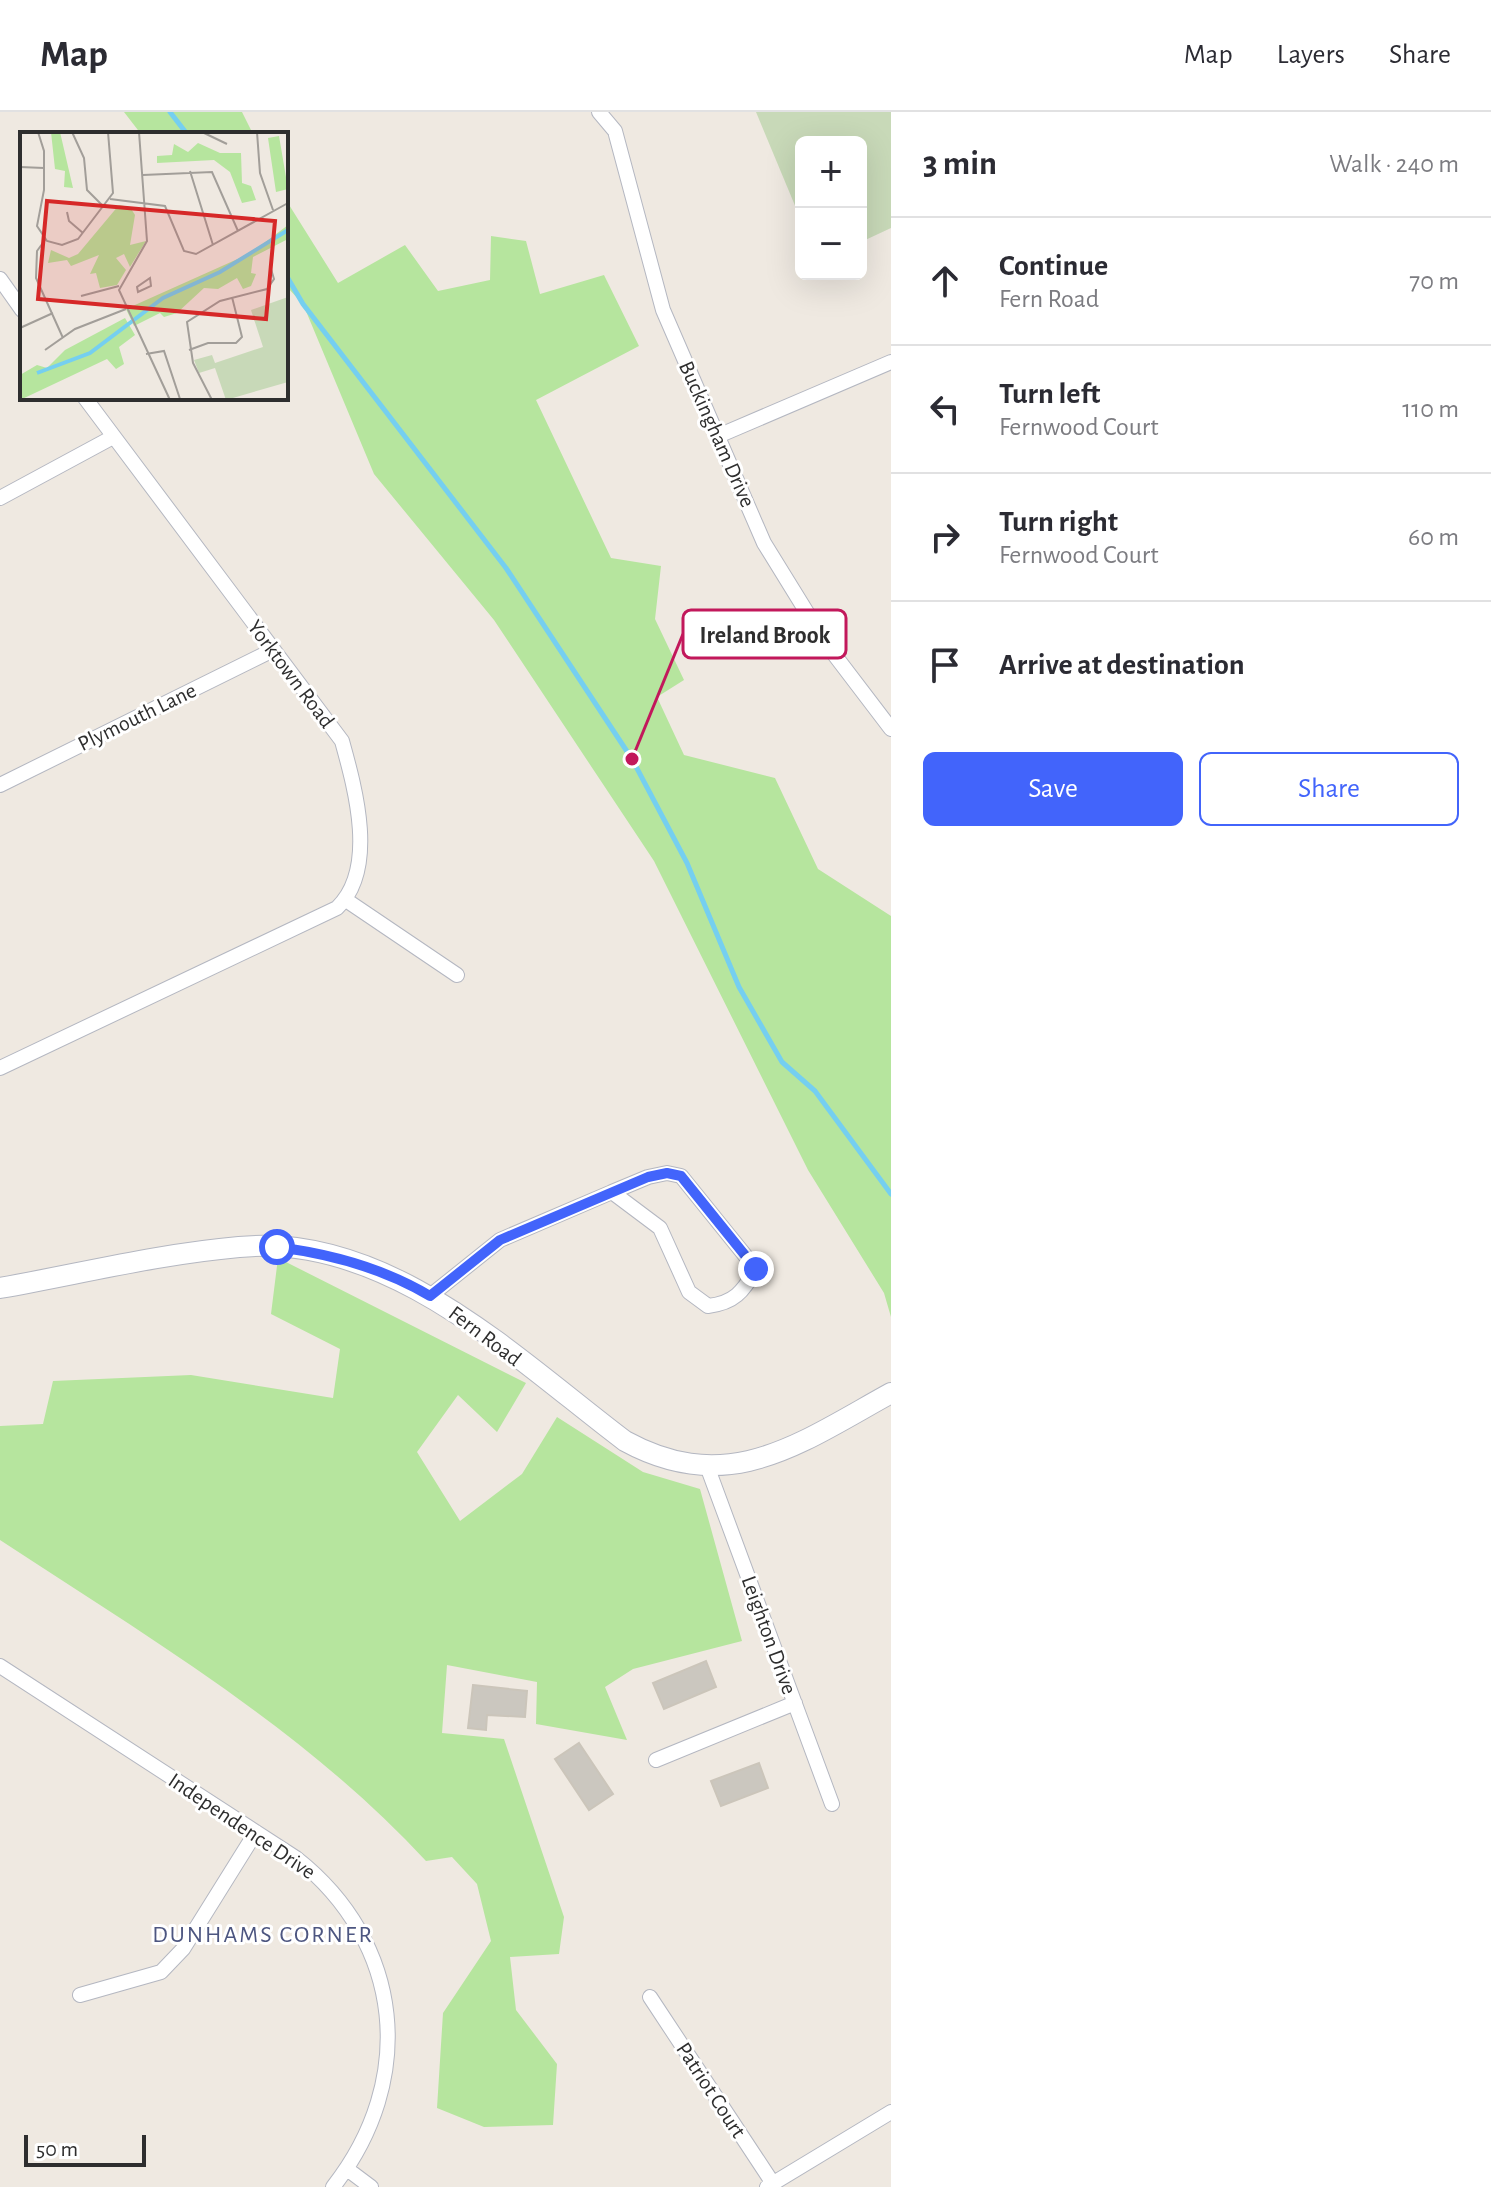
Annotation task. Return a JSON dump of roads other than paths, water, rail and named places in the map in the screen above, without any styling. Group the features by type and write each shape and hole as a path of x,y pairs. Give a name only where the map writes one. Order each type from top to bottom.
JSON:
{"street":[{"name":"Buckingham Drive","path":"599,112 615,131 663,310 764,543 827,645 891,729"},
{"path":"0,279 20,307"},
{"path":"718,436 891,362"},
{"name":"Yorktown Road","path":"86,400 342,741 358,799 360,843 353,890 346,900"},
{"path":"0,498 113,437"},
{"name":"Plymouth Lane","path":"0,785 273,650"},
{"path":"0,1068 337,908 346,900 457,975"},
{"path":"430,1296 500,1240 612,1192 648,1177 667,1173 681,1176 756,1269 745,1289 729,1304 708,1306 689,1292 660,1228 612,1192"},
{"name":"Fern Road","path":"0,1288 241,1246 314,1252 350,1261 384,1273 430,1296 625,1441 673,1462 707,1466 742,1464 775,1455 891,1393"},
{"name":"Leighton Drive","path":"707,1466 832,1804"},
{"name":"Independence Drive","path":"1,1669 296,1858 330,1888 358,1926 377,1969 387,2015 387,2062 378,2108 347,2169 333,2187"},
{"path":"656,1760 795,1703"},
{"path":"80,1995 161,1972 183,1949 256,1832"},
{"name":"Patriot Court","path":"650,1997 769,2185"},
{"path":"769,2185 891,2112"},
{"path":"347,2169 371,2187"}],"waterway":[{"path":"170,112 185,132"},
{"path":"288,278 303,304 506,568 632,759 687,863 739,987 782,1062 815,1091 891,1194"}],"place":[{"name":"Ireland Brook","path":"632,759"}],"district":[{"name":"DUNHAMS CORNER","path":"263,1935"}]}
